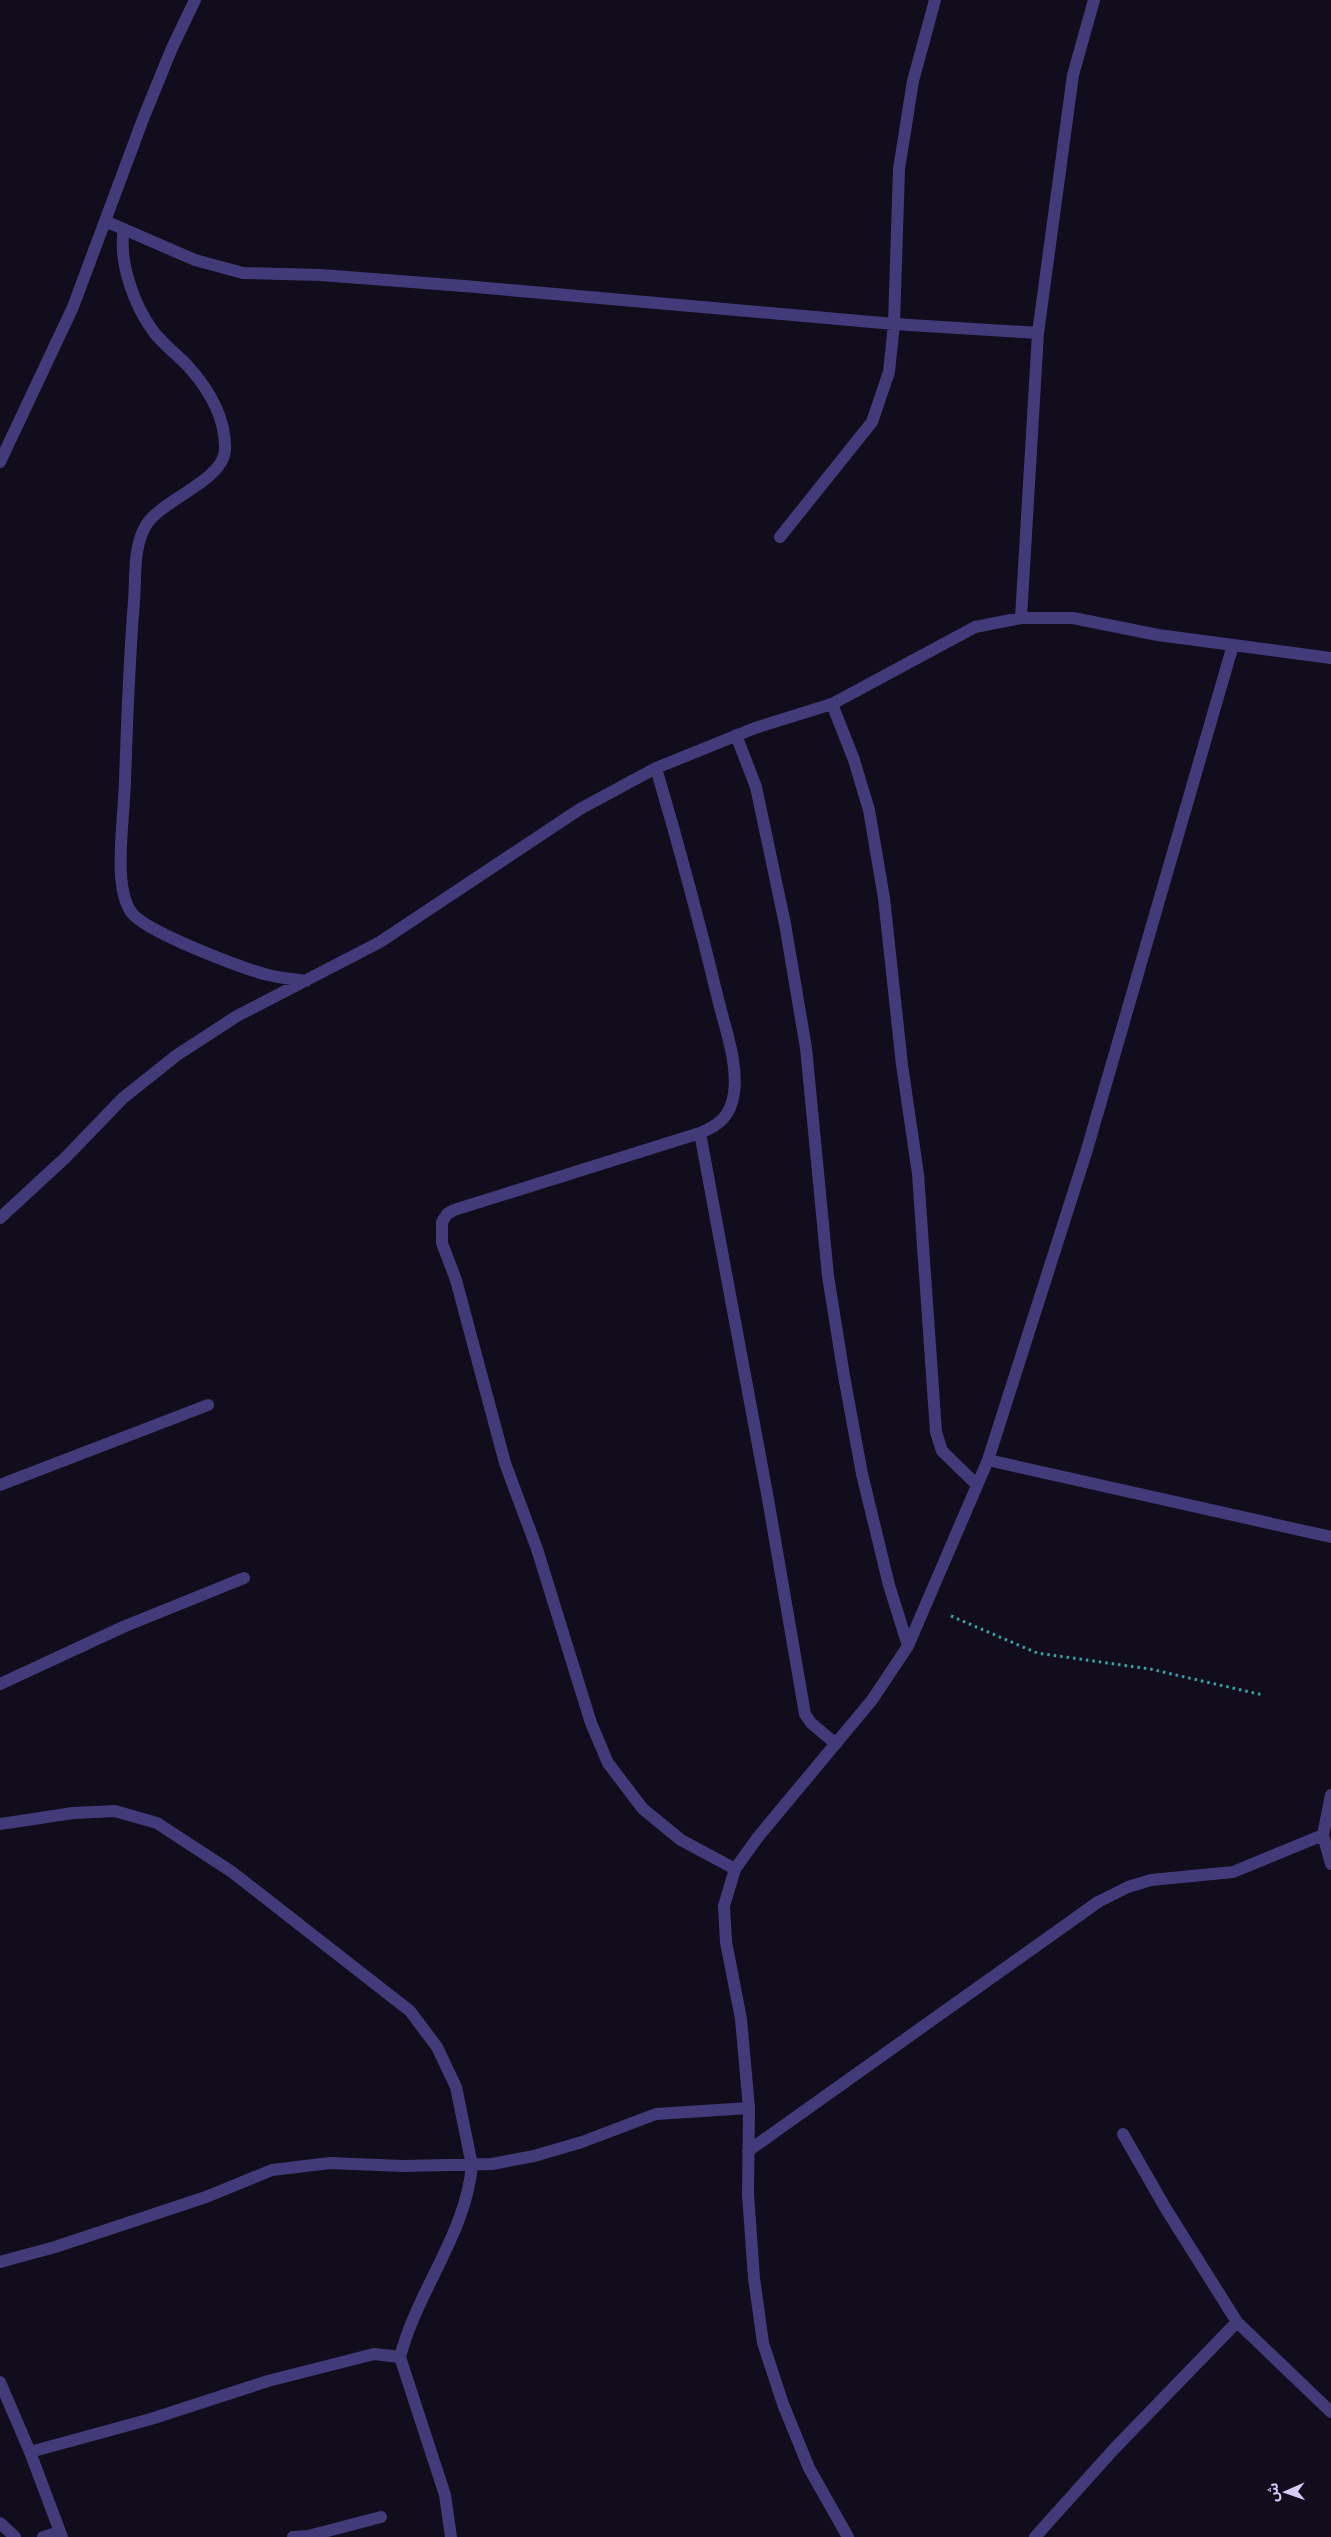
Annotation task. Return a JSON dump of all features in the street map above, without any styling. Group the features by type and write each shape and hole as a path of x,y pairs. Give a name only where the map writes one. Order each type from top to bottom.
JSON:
{"street":[{"path":"0,462 73,307 150,101 195,0"},
{"path":"780,537 872,422 890,372 894,324 899,168 914,81 935,0"},
{"path":"1022,618 1038,333 1073,75 1094,0"},
{"path":"105,221 195,260 243,273 454,285 894,324 1038,333"},
{"path":"124,229 122,240 124,258 131,285 142,311 154,332 189,368 212,401 222,421 225,453 223,460 208,476 152,517 145,527 138,549 134,568 120,844 123,894 131,912 145,924 217,957 268,975 306,981"},
{"path":"0,1218 65,1158 122,1098 177,1056 237,1016 380,942 580,808 656,768 736,735 832,704 974,627 1022,618 1073,618 1158,635 1331,658"},
{"path":"848,2537 809,2468 782,2404 763,2342 754,2278 748,2194 749,2108 741,2020 726,1942 724,1906 735,1869 758,1838 872,1700 908,1646 988,1460 1086,1153 1233,645"},
{"path":"832,704 854,760 869,810 884,898 902,1066 918,1174 938,1438 942,1451 947,1458 977,1485"},
{"path":"736,735 756,787 785,924 806,1048 828,1276 862,1474 888,1585 908,1646"},
{"path":"656,768 704,939 734,1066 735,1091 731,1107 725,1119 714,1127 700,1133 454,1210 447,1214 442,1222 442,1243 456,1280 506,1463 537,1549 591,1723 608,1763 643,1809 681,1840 735,1869"},
{"path":"700,1133 768,1499 805,1714 811,1723 836,1744"},
{"path":"0,1485 208,1405"},
{"path":"988,1460 1331,1537"},
{"path":"0,1684 123,1627 244,1578"},
{"path":"1331,1795 1323,1835 1331,1864"},
{"path":"0,1824 73,1813 115,1811 157,1823 232,1872 410,2011 437,2047 456,2087 472,2165 461,2214 405,2335 400,2357 445,2496 451,2537"},
{"path":"748,2151 1098,1902 1128,1887 1151,1880 1233,1872 1323,1835"},
{"path":"0,2262 55,2247 206,2197 272,2170 330,2163 403,2166 472,2165 534,2156 582,2142 656,2114 749,2108"},
{"path":"1123,2134 1166,2209 1236,2322 1331,2412"},
{"path":"1035,2537 1114,2448 1236,2322"},
{"path":"30,2452 151,2419 268,2381 374,2354 400,2357"},
{"path":"0,2382 30,2452 61,2535 43,2537"},
{"path":"293,2537 308,2536 382,2517"},
{"path":"0,2523 15,2537"}],"path":[{"path":"926,1605 1037,1653 1150,1669 1263,1695"}]}
